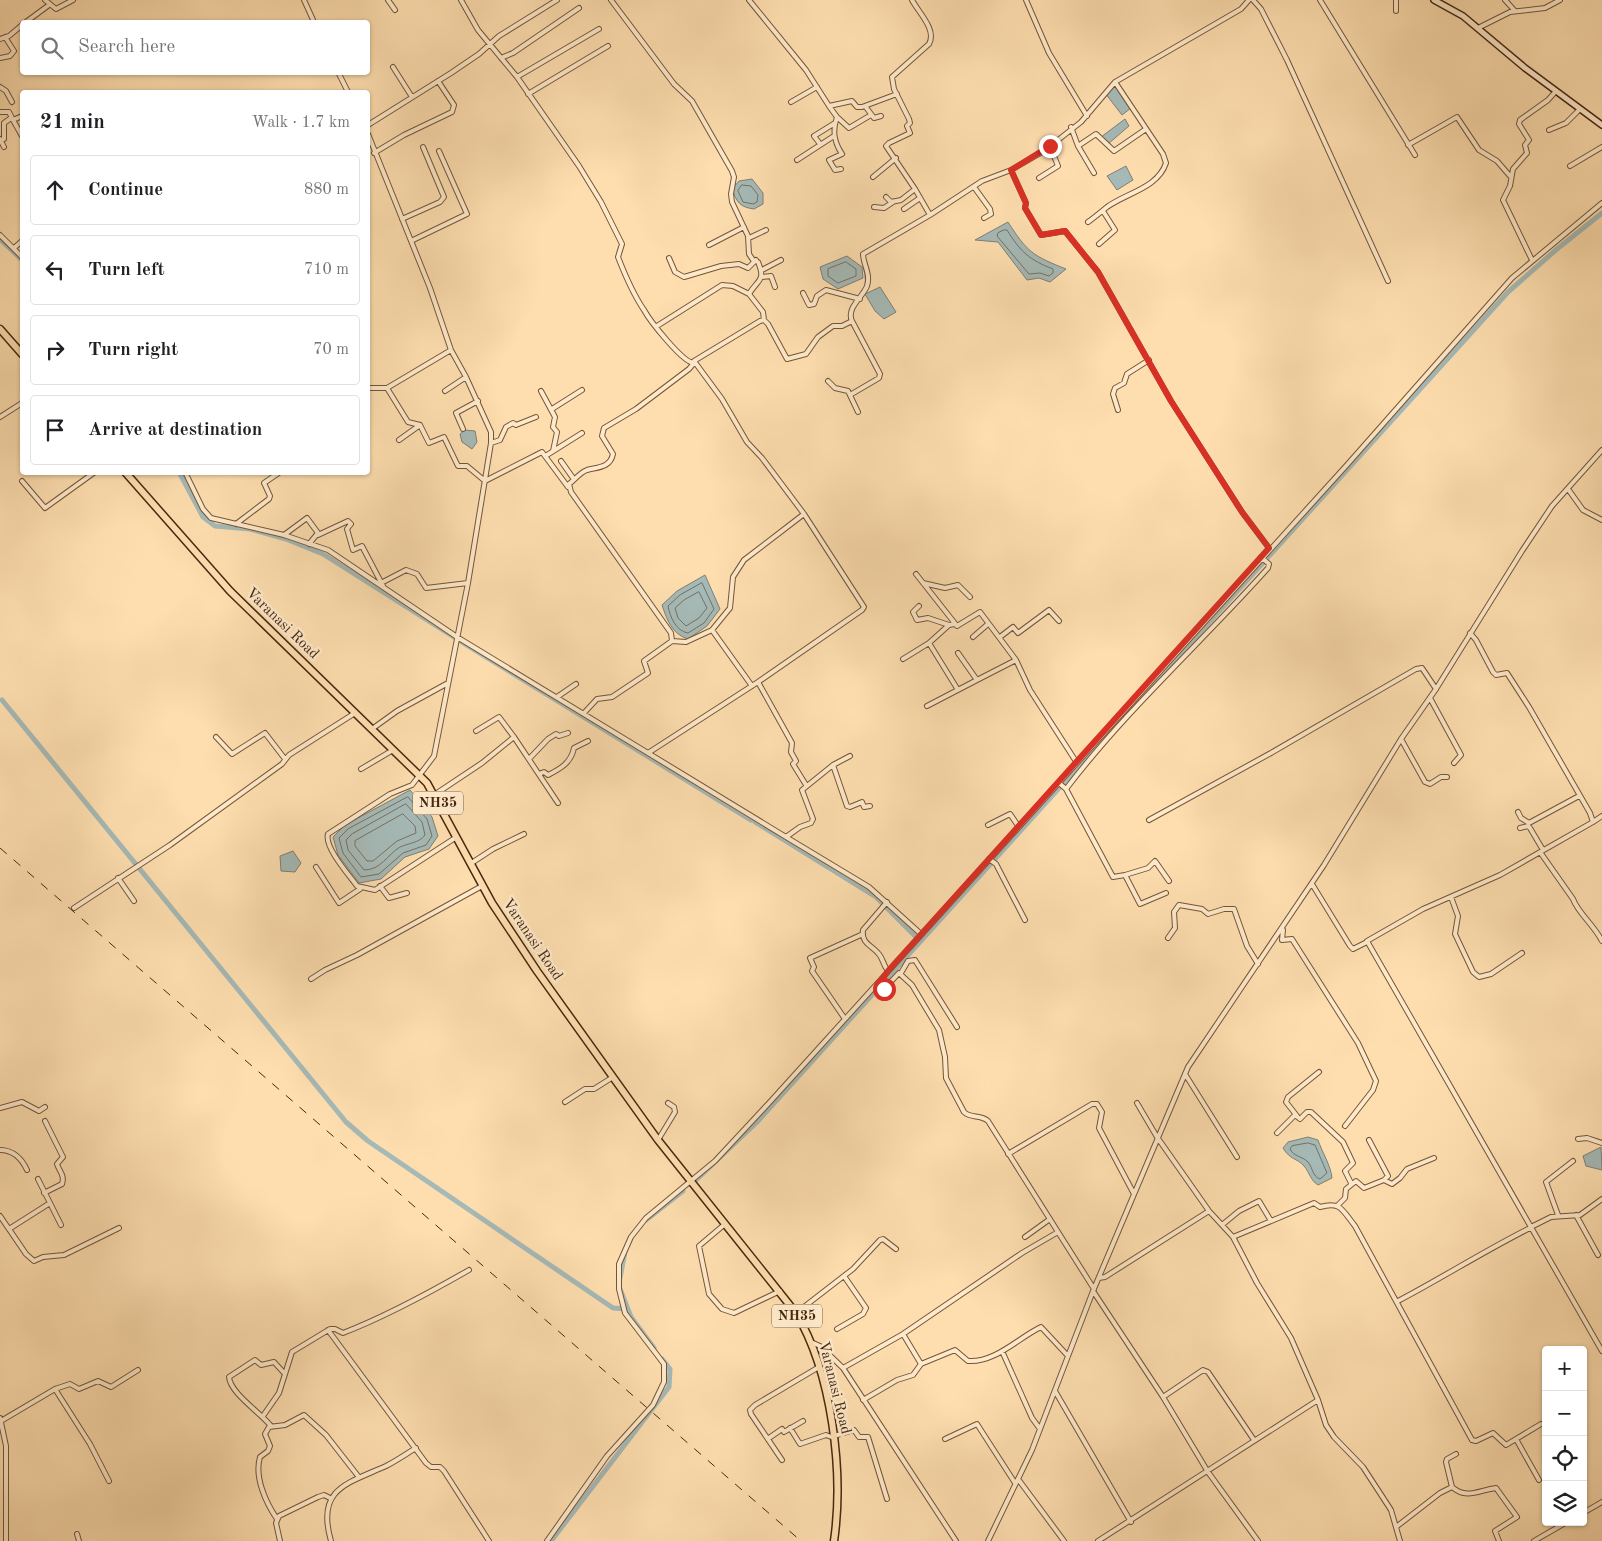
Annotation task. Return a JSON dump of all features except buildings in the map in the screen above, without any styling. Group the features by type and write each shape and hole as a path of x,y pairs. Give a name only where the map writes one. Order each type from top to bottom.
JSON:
{"highway":[{"path":"0,329 20,352"},
{"name":"Varanasi Road","path":"128,475 230,591 419,774 434,795 482,886 537,970 658,1140 796,1313 811,1342 819,1366 834,1437 837,1498 834,1541"}],"street":[{"path":"45,0 56,9 73,0"},
{"path":"304,0 313,20"},
{"path":"388,0 395,10"},
{"path":"461,0 488,44 517,77 601,202 622,244 622,249 618,255 619,260 643,309 674,349 705,373 747,442 762,458 804,514 864,604 864,608 758,682 648,753"},
{"path":"370,124 479,54 488,44 557,0"},
{"path":"610,0 671,80 695,104 734,174 731,197 748,238 748,252 762,270 762,277 749,294"},
{"path":"749,0 817,87 842,124 849,128 870,115"},
{"path":"912,0 931,31 932,37 929,44 892,77 894,88 909,119 910,123 907,126 910,133 887,144 887,149 896,158 930,215"},
{"path":"1026,0 1049,53 1087,116"},
{"path":"850,395 879,378 880,374 850,314 860,299 868,281 863,254 930,215 982,181 1011,170 1050,146 1087,116 1101,96 1115,82 1242,9 1249,0"},
{"path":"1253,0 1261,9 1287,60 1388,281"},
{"path":"1320,0 1415,155"},
{"path":"1396,0 1396,11"},
{"path":"1434,0 1458,12 1525,68 1602,125"},
{"path":"1505,0 1515,11"},
{"path":"1478,28 1515,11 1545,8 1560,0"},
{"path":"29,20 49,5"},
{"path":"501,58 513,53 580,8"},
{"path":"0,39 20,27"},
{"path":"517,77 599,28"},
{"path":"0,58 7,58 14,51 5,37"},
{"path":"528,94 608,46"},
{"path":"393,68 412,97"},
{"path":"340,75 347,90"},
{"path":"374,153 404,135 452,112 454,105 438,81"},
{"path":"1088,222 1103,211 1150,184 1166,166 1166,159 1115,82"},
{"path":"791,102 817,87"},
{"path":"0,88 6,91 12,102"},
{"path":"1532,260 1502,200 1509,188 1513,169 1527,153 1526,144 1529,140 1519,124 1520,120 1548,100 1556,91"},
{"path":"829,106 852,101 857,107 864,106 897,94"},
{"path":"864,106 874,118 881,116"},
{"path":"1549,130 1566,123 1580,109"},
{"path":"0,112 7,112 20,133"},
{"path":"4,147 2,139 4,123 20,117"},
{"path":"837,117 834,136 835,144 842,154 829,160 834,170 841,168"},
{"path":"1408,145 1457,117 1479,150 1497,161 1511,177"},
{"path":"820,144 814,136 835,123"},
{"path":"1071,128 1078,146 1094,173"},
{"path":"1078,146 1096,134 1114,151 1146,129"},
{"path":"797,160 834,136"},
{"path":"370,138 374,145 374,153 430,288 450,350 466,376 491,432 491,443 468,583 434,756 412,785 390,794 338,826 327,837 332,851 360,888 375,890 455,838"},
{"path":"1039,178 1058,166 1050,146"},
{"path":"402,219 440,202 444,198 424,147"},
{"path":"1570,166 1602,147"},
{"path":"411,241 467,214 439,151"},
{"path":"873,177 896,158"},
{"path":"1011,170 1026,203 1025,208 1041,235 1065,231 1071,236 1098,272 1171,401 1259,537 1269,548"},
{"path":"974,188 990,209 991,214 984,218"},
{"path":"874,207 884,208 893,202 901,200 915,189"},
{"path":"886,197 893,202"},
{"path":"904,209 920,198"},
{"path":"547,1541 605,1459 652,1406 663,1387 664,1364 624,1310 618,1287 619,1268 631,1237 646,1218 715,1160 878,985 888,971 1263,558 1269,548 1346,466 1495,296 1532,260 1602,203"},
{"path":"1099,244 1115,230 1103,211"},
{"path":"709,245 744,227"},
{"path":"748,238 766,230"},
{"path":"0,235 20,255"},
{"path":"14,248 20,243"},
{"path":"669,258 675,272 684,277 721,266 739,264 748,268 756,260"},
{"path":"762,270 781,260"},
{"path":"762,277 773,278 775,287"},
{"path":"657,326 722,285 733,286 749,294 763,312 764,320 787,359 806,354 818,338 833,326 842,326 852,321"},
{"path":"803,293 809,305 814,304 817,296 826,290 860,299"},
{"path":"569,489 569,484 573,478 587,470 602,468 611,460 613,454 602,436 604,428 636,409 689,369 694,361 712,348 764,320"},
{"path":"370,388 387,388 450,350"},
{"path":"1118,410 1113,394 1115,388 1124,383 1127,374 1149,360"},
{"path":"445,391 466,376"},
{"path":"828,381 835,388 846,389 858,412"},
{"path":"387,388 408,422 420,426 430,443 444,438 458,466 467,466 485,481"},
{"path":"541,390 555,417 553,427 557,432 553,451"},
{"path":"552,409 582,390"},
{"path":"463,429 456,413 478,401"},
{"path":"0,417 20,404"},
{"path":"491,443 500,440 506,427 513,423 516,425 536,417"},
{"path":"399,440 420,426"},
{"path":"547,456 582,433"},
{"path":"988,1541 1040,1429 1094,1290 1185,1074 1312,884 1402,739 1436,690 1470,633 1552,506 1602,450"},
{"path":"485,481 537,453 542,452 547,456 671,633 672,641"},
{"path":"561,460 573,478"},
{"path":"22,481 45,508 90,475"},
{"path":"187,475 207,514 216,520 284,534 328,550 457,637 869,887 884,905 919,937"},
{"path":"236,524 269,499 270,496 264,482 275,475"},
{"path":"1568,489 1583,510 1602,520"},
{"path":"584,714 597,699 612,696 647,674 649,671 644,660 672,641 686,642 712,630 730,608 733,577 744,560 804,514"},
{"path":"284,534 306,518 318,534"},
{"path":"309,544 318,534 348,521 351,524 347,529 353,550 362,546 385,588"},
{"path":"1066,789 1093,754 1128,715 1268,568 1269,564 1263,558"},
{"path":"381,583 406,570 417,574 426,588 468,583"},
{"path":"916,574 955,624"},
{"path":"923,583 945,588 958,585 970,597"},
{"path":"919,606 913,612 917,620 928,618 959,626 980,612 1016,660 1030,690 1077,762"},
{"path":"1000,637 1013,627 1018,633 1049,610 1059,620"},
{"path":"903,660 929,642 949,624"},
{"path":"973,637 988,624"},
{"path":"712,630 752,686"},
{"path":"1470,633 1476,640 1494,673 1508,674 1530,707 1590,813 1593,822"},
{"path":"929,642 958,690"},
{"path":"958,653 977,680"},
{"path":"927,706 1016,660"},
{"path":"1149,820 1271,753 1416,669 1422,668 1425,671 1436,690"},
{"path":"758,682 792,743 791,752 796,761 793,764 806,785"},
{"path":"372,729 397,711 448,683"},
{"path":"557,697 576,684"},
{"path":"1430,698 1461,756 1454,763"},
{"path":"74,908 140,865 282,764 285,759 356,713"},
{"path":"476,731 499,717 529,758 558,803"},
{"path":"216,737 232,754 265,733 285,759"},
{"path":"529,758 548,739 556,734 558,736 568,733"},
{"path":"434,795 482,764 514,737"},
{"path":"1402,739 1425,782 1430,784 1440,777 1447,777"},
{"path":"539,774 544,772 548,775 558,771 571,758 574,748 588,740"},
{"path":"360,769 394,749"},
{"path":"786,837 800,827 811,823 813,819 802,793 806,785 833,765 850,756"},
{"path":"833,765 847,806 850,807 862,802 864,807 870,806"},
{"path":"1060,783 1066,789 1111,876 1125,875 1148,868 1155,862 1169,881"},
{"path":"1518,812 1521,818 1529,823 1579,796"},
{"path":"988,825 1010,814 1019,827"},
{"path":"1312,884 1353,949 1384,930 1500,875 1602,816"},
{"path":"1520,828 1528,826 1530,828 1541,851 1573,899 1576,908 1597,930 1602,941"},
{"path":"470,864 493,849 524,834"},
{"path":"990,860 996,864 1025,920"},
{"path":"316,867 341,904 360,888"},
{"path":"1125,875 1140,904 1166,893"},
{"path":"118,878 134,901"},
{"path":"380,886 389,898 407,893"},
{"path":"311,980 325,970 357,955 482,886"},
{"path":"1451,897 1458,916 1455,934 1473,972 1479,978 1491,974 1522,953"},
{"path":"845,1019 812,972 814,967 810,958 862,934 884,905"},
{"path":"1168,938 1175,928 1174,912 1179,905 1202,909 1208,914 1224,908 1234,910 1247,946 1258,964"},
{"path":"1283,928 1282,940 1292,939 1358,1043 1376,1081 1373,1090 1344,1126"},
{"path":"862,934 866,944 880,954 882,964 888,971"},
{"path":"1367,942 1602,1351"},
{"path":"878,985 883,988 900,973 908,961 915,960 957,1028"},
{"path":"900,973 912,985 940,1030 946,1078 964,1112 968,1116 985,1118 1163,1397 1208,1472 1258,1541"},
{"path":"1300,1119 1286,1102 1288,1098 1319,1072"},
{"path":"1185,1074 1237,1157"},
{"path":"565,1102 580,1092 590,1088 594,1090 614,1077"},
{"path":"0,1108 22,1102 39,1111 45,1107"},
{"path":"658,1140 675,1112 674,1107 668,1103"},
{"path":"1137,1103 1157,1137 1209,1211 1233,1237 1257,1283 1291,1338 1318,1400 1326,1425 1344,1449 1363,1467 1382,1494 1391,1510 1400,1541"},
{"path":"1008,1154 1092,1104 1097,1104 1102,1112 1099,1128 1134,1194"},
{"path":"1300,1119 1307,1112 1311,1112 1345,1144 1353,1163 1345,1171 1351,1184"},
{"path":"1277,1133 1295,1115 1300,1119"},
{"path":"44,1193 62,1184 63,1175 57,1164 63,1157 45,1121"},
{"path":"1578,1139 1587,1138 1602,1143"},
{"path":"1338,1205 1346,1198 1346,1189 1356,1181 1364,1188 1384,1180 1388,1176 1369,1140"},
{"path":"0,1150 9,1150 23,1162 27,1170"},
{"path":"1384,1180 1392,1184 1407,1170 1434,1158"},
{"path":"1558,1215 1546,1182 1573,1160"},
{"path":"38,1179 61,1225"},
{"path":"1398,1301 1485,1250 1551,1217 1558,1215 1572,1217 1580,1215 1602,1199"},
{"path":"1222,1225 1238,1211 1259,1201 1271,1221"},
{"path":"9,1229 50,1203"},
{"path":"1233,1237 1314,1203 1320,1207 1332,1203 1338,1205 1355,1226 1398,1301 1472,1440 1476,1441 1493,1433 1504,1445 1541,1424"},
{"path":"1099,1278 1105,1277 1209,1211"},
{"path":"1576,1215 1598,1255"},
{"path":"0,1216 34,1261 42,1257 64,1255 119,1228"},
{"path":"1025,1237 1050,1220"},
{"path":"725,1224 699,1246 709,1294 722,1309 734,1313 780,1292"},
{"path":"843,1368 903,1334 1022,1253 1058,1232"},
{"path":"796,1313 844,1276 880,1240 884,1239 896,1249"},
{"path":"263,1416 279,1393 292,1352 328,1330 335,1329 343,1333 349,1331 414,1300 469,1270"},
{"path":"837,1329 863,1314 866,1308 844,1276"},
{"path":"863,1400 897,1380 913,1375 921,1364 955,1350 971,1362 1002,1351 1041,1327 1068,1356"},
{"path":"328,1330 428,1465 440,1467 444,1471 489,1541"},
{"path":"903,1334 921,1364"},
{"path":"811,1342 820,1346 843,1368 956,1541"},
{"path":"1002,1351 1032,1418 1040,1429"},
{"path":"271,1426 238,1393 230,1383 229,1377 255,1360 262,1365 274,1362 285,1374"},
{"path":"782,1460 769,1438 751,1414 752,1407 819,1366"},
{"path":"6,1541 6,1446 2,1420 55,1389 70,1384 79,1389 98,1381 111,1387 138,1370"},
{"path":"1163,1397 1203,1370 1208,1372 1254,1440"},
{"path":"55,1389 90,1444 109,1481"},
{"path":"1055,1391 1131,1522"},
{"path":"1098,1541 1131,1522 1318,1400"},
{"path":"280,1541 277,1519 266,1501 258,1467 260,1457 270,1449 270,1444 265,1434 271,1426 285,1425 304,1415 326,1435 358,1476"},
{"path":"769,1438 782,1429 784,1432 803,1421"},
{"path":"946,1439 977,1424 1016,1481 1064,1541"},
{"path":"790,1428 800,1444 826,1435 834,1437 854,1430 860,1437 868,1437 887,1499"},
{"path":"1516,1439 1539,1480"},
{"path":"331,1541 326,1515 330,1498 346,1483 358,1476 386,1466 416,1448"},
{"path":"1456,1454 1446,1459 1452,1487 1460,1494 1469,1495 1498,1489 1517,1516 1495,1531 1499,1541"},
{"path":"1396,1527 1440,1493 1452,1487"},
{"path":"277,1519 290,1510 318,1497 330,1498"},
{"path":"1587,1511 1602,1502"},
{"path":"1534,1541 1560,1526"},
{"path":"77,1534 79,1541"}],"water":[{"path":"1115,84 1131,108 1122,115 1105,93"},
{"path":"1125,119 1129,126 1108,144 1101,137"},
{"path":"1126,166 1133,180 1117,190 1107,176"},
{"path":"752,179 763,193 763,204 754,209 740,204 732,189 739,181"},
{"path":"1008,222 1020,240 1032,252 1066,269 1050,282 1039,278 1027,280 998,242 975,240"},
{"path":"847,256 862,267 863,278 838,289 823,279 820,267"},
{"path":"880,287 896,312 884,319 875,311 865,294"},
{"path":"465,430 475,431 477,442 472,449 462,442 460,434"},
{"path":"705,575 720,609 707,626 688,639 682,637 674,630 668,621 662,605 677,591"},
{"path":"410,790 432,817 438,836 429,849 405,857 381,879 359,883 338,855 333,837 345,825"},
{"path":"293,851 301,863 295,872 281,871 280,856"},
{"path":"1308,1137 1318,1140 1331,1173 1332,1178 1318,1185 1313,1181 1304,1166 1288,1155 1283,1148 1288,1142"},
{"path":"1601,1147 1602,1170 1586,1166 1583,1156"}],"waterway":[{"path":"695,1181 757,1122 1508,292 1602,213"},
{"path":"0,239 20,258"},
{"path":"181,475 203,517 215,526 250,529 286,539 323,554 468,646 751,820"},
{"path":"2,700 346,1122 368,1141 613,1308 628,1309"},
{"path":"755,822 876,897 920,941"},
{"path":"646,1220 683,1191"},
{"path":"620,1278 625,1252"},
{"path":"620,1289 631,1317 654,1348"},
{"path":"551,1541 669,1387 670,1369 662,1359"}],"railway":[{"path":"0,848 801,1541"}],"route":[{"path":"884,989 878,984 888,971 1060,783 1269,548 1264,545 1171,401 1122,312 1103,284 1098,272 1071,236 1065,231 1041,235 1025,208 1026,203 1011,170 1050,146"}]}
